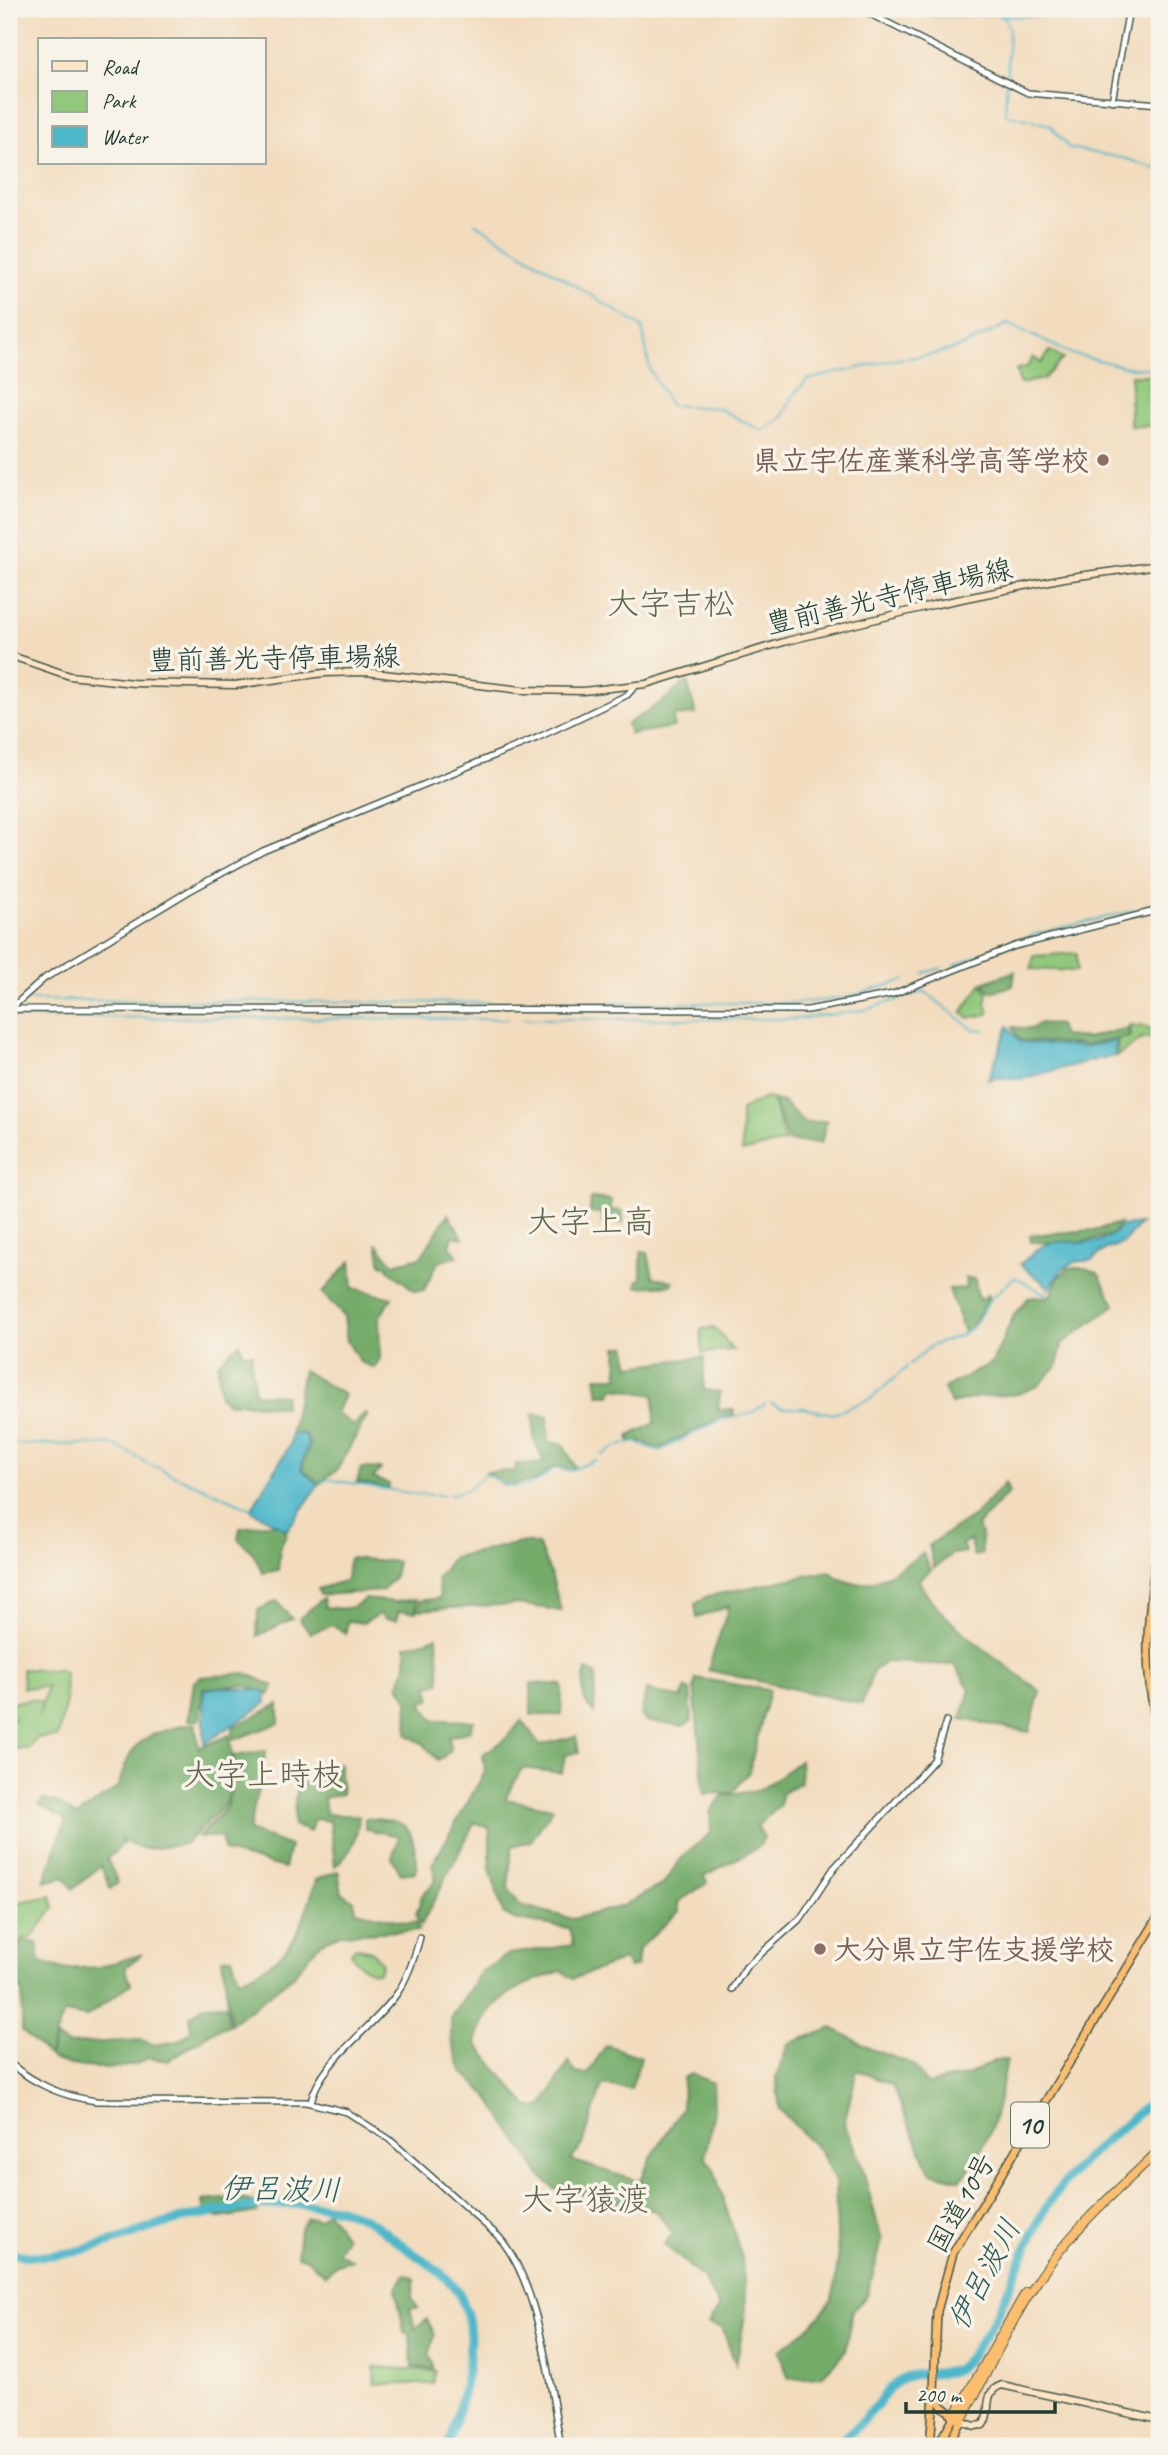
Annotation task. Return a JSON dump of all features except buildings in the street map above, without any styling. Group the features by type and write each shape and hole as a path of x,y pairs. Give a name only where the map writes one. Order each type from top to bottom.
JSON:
{"highway":[{"path":"1159,1538 1146,1643 1150,1691 1159,1732"},
{"name":"国道10号","path":"934,2389 941,2291 958,2242 1121,1983 1159,1916"},
{"path":"947,2446 958,2419 1023,2295 1052,2253 1088,2214 1159,2150"},
{"path":"934,2389 942,2406 958,2419"},
{"name":"10","path":"930,2446 934,2389"},
{"path":"937,2446 958,2419"}],"main road":[{"name":"豊前善光寺停車場線","path":"9,655 71,676 133,683 228,686 324,673 366,672 551,692 636,685 884,616 1064,578 1159,565"},
{"path":"958,2419 975,2426 984,2425 988,2419 988,2398 995,2387 1002,2385 1159,2420"}],"street":[{"path":"860,9 1021,90 1038,95 1159,104"},
{"path":"1112,101 1129,9"},
{"path":"9,1009 45,978 151,913 263,851 537,738 627,695 636,685"},
{"path":"9,1009 808,1010 893,994 1014,946 1159,910"},
{"path":"732,1989 746,1967 789,1932 834,1868 938,1754 946,1721"},
{"path":"311,2102 322,2078 398,1993 410,1970 420,1937"},
{"path":"9,2063 46,2089 96,2101 311,2102 347,2112 389,2139 498,2236 510,2251 528,2290 561,2446"}],"green space":[{"path":"1050,351 1063,359 1043,379 1020,384 1016,369 1027,367 1033,357 1041,363"},
{"path":"1131,375 1156,375 1158,426 1130,426"},
{"path":"687,681 696,714 674,716 674,727 630,734 627,724 662,702"},
{"path":"1077,953 1077,971 1031,969 1034,956"},
{"path":"1015,971 1013,986 990,992 983,983"},
{"path":"981,984 988,994 986,1003 989,1014 969,1018 962,1013"},
{"path":"1040,1023 1059,1025 1063,1036 1086,1038 1128,1028 1130,1037 1085,1045 1020,1040 1013,1027 1031,1029"},
{"path":"1129,1025 1144,1026 1156,1031 1156,1039 1142,1039 1117,1056 1118,1039 1130,1036"},
{"path":"765,1098 772,1099 785,1142 742,1152 741,1110"},
{"path":"773,1100 783,1102 805,1123 827,1121 821,1143 788,1141"},
{"path":"591,1198 611,1200 611,1210 622,1211 623,1223 602,1223 602,1213 590,1212"},
{"path":"448,1214 463,1238 453,1236 450,1246 458,1256 438,1262 424,1290 415,1291 388,1269 388,1266 381,1264 377,1243 393,1264 421,1257"},
{"path":"1120,1223 1112,1235 1078,1243 1031,1242 1030,1235 1094,1230"},
{"path":"641,1252 648,1253 653,1277 673,1281 672,1285 637,1287 637,1281 641,1280"},
{"path":"351,1261 353,1288 392,1298 379,1318 380,1358 375,1368 360,1362 347,1341 344,1316 322,1293"},
{"path":"1068,1268 1086,1268 1098,1273 1115,1305 1062,1344 1057,1366 1038,1386 1018,1394 979,1397 951,1404 944,1388 992,1363 1015,1313 1028,1298 1050,1296 1058,1278"},
{"path":"965,1278 975,1279 978,1299 984,1299 987,1294 989,1299 972,1326 964,1333 949,1289 966,1288"},
{"path":"715,1328 733,1350 702,1353 701,1329"},
{"path":"239,1343 244,1353 253,1353 251,1361 255,1394 285,1395 284,1407 227,1402 220,1396 218,1363"},
{"path":"626,1346 630,1366 704,1357 704,1390 720,1392 718,1410 733,1409 734,1415 719,1418 657,1450 644,1442 630,1442 629,1436 655,1423 654,1395 614,1388 610,1395 599,1395 596,1377 618,1377 617,1347"},
{"path":"303,1370 344,1395 336,1413 354,1426 365,1413 367,1416 337,1470 319,1483 302,1469 309,1444 306,1434 291,1433"},
{"path":"533,1413 548,1416 548,1442 563,1444 575,1467 569,1471 555,1466 536,1481 505,1486 486,1472 515,1471 516,1464 544,1463 534,1439"},
{"path":"361,1468 381,1469 373,1478 389,1484 389,1489 357,1482"},
{"path":"1005,1483 1009,1492 977,1525 981,1534 982,1554 973,1556 970,1540 962,1544 965,1552 952,1554 934,1568 929,1545 975,1515"},
{"path":"282,1524 287,1534 280,1546 278,1570 263,1573 252,1552 238,1539 240,1528"},
{"path":"525,1542 538,1545 551,1574 561,1611 518,1604 418,1610 419,1601 440,1598 437,1579 453,1557"},
{"path":"923,1553 931,1570 919,1580 926,1594 972,1640 1040,1691 1029,1732 961,1719 970,1689 955,1665 887,1662 874,1670 862,1704 708,1670 729,1606 697,1618 695,1603 708,1596 829,1571 853,1583 865,1583 888,1575"},
{"path":"349,1558 397,1562 394,1577 382,1591 320,1595 318,1589 347,1580"},
{"path":"323,1598 325,1607 341,1609 356,1606 364,1599 395,1602 416,1599 416,1612 398,1611 397,1620 386,1619 380,1614 363,1623 347,1621 346,1633 333,1625 310,1633 299,1619"},
{"path":"277,1601 292,1619 257,1636 258,1610"},
{"path":"437,1637 440,1682 428,1687 431,1699 422,1703 433,1720 474,1721 470,1731 449,1737 451,1750 438,1761 424,1744 407,1735 408,1700 399,1686 406,1665 406,1646"},
{"path":"22,1669 61,1670 65,1673 66,1702 58,1737 37,1738 29,1749 9,1748 9,1718 14,1720 9,1703 32,1699 42,1702 39,1716 47,1687 23,1688"},
{"path":"586,1670 596,1674 594,1713 586,1703 583,1693"},
{"path":"245,1673 274,1686 269,1695 246,1685 203,1688 200,1720 188,1720 194,1682 201,1677"},
{"path":"696,1678 769,1690 749,1772 732,1793 704,1794 694,1687"},
{"path":"531,1683 562,1685 561,1715 531,1715"},
{"path":"686,1688 690,1690 692,1721 682,1726 645,1721 641,1716 646,1690 681,1698"},
{"path":"279,1704 279,1723 233,1740 233,1727"},
{"path":"522,1720 540,1745 576,1736 579,1752 565,1755 562,1773 522,1768 505,1799 553,1808 531,1841 512,1846 508,1888 520,1905 573,1919 623,1906 663,1884 683,1856 711,1833 710,1812 722,1796 760,1790 800,1761 801,1782 781,1794 780,1805 757,1826 764,1837 759,1847 704,1876 707,1883 678,1902 679,1911 639,1949 637,1966 630,1968 624,1960 573,1979 562,1971 533,1981 496,2005 480,2029 476,2044 527,2106 536,2108 543,2105 569,2061 575,2073 588,2074 606,2045 641,2057 631,2089 602,2085 583,2145 571,2160 640,2182 650,2159 682,2109 683,2078 691,2074 713,2083 714,2111 705,2157 714,2170 742,2258 746,2310 736,2365 722,2328 708,2324 719,2308 704,2279 664,2244 673,2234 657,2212 622,2199 613,2206 587,2200 570,2182 556,2190 540,2175 486,2094 462,2071 451,2040 451,2017 481,1972 509,1954 573,1945 569,1928 516,1920 503,1913 490,1868 490,1829 475,1822 421,1925 416,1915 422,1895 436,1881 432,1865 485,1772 483,1754 506,1739"},
{"path":"195,1723 199,1748 230,1735 234,1772 234,1756 266,1751 249,1831 290,1846 285,1868 225,1852 221,1837 198,1837 226,1808 234,1779 225,1805 185,1844 145,1849 119,1840 123,1844 107,1859 118,1883 110,1889 101,1866 73,1889 64,1877 44,1882 66,1820 39,1804 43,1800 56,1802 77,1816 119,1786 129,1757 144,1740 165,1730"},
{"path":"334,1763 339,1763 342,1794 324,1798 326,1814 359,1816 353,1844 346,1856 335,1866 330,1821 314,1819 310,1832 293,1825 297,1782 333,1783"},
{"path":"365,1818 393,1821 405,1826 413,1839 417,1861 415,1872 401,1874 392,1858 399,1836 365,1829"},
{"path":"338,1871 342,1893 354,1901 356,1911 417,1922 419,1930 341,1934 321,1942 293,1976 231,2024 222,1958 232,1957 239,1979 271,1963 292,1942 316,1880"},
{"path":"51,1896 54,1908 31,1938 24,1937 20,1944 9,1936 9,1904"},
{"path":"9,1938 20,1946 24,1940 39,1944 38,1961 63,1969 99,1967 143,1954 125,1967 131,1984 86,2017 64,2013 48,2056 22,2031 22,1992 9,1972"},
{"path":"356,1947 371,1951 382,1963 379,1972 370,1971 358,1963 351,1952"},
{"path":"226,2004 229,2025 213,2031 168,2061 148,2058 127,2066 99,2068 70,2065 49,2057 56,2038 67,2044 142,2040 155,2045 179,2041 191,2031 190,2016 205,2005"},
{"path":"832,2028 871,2049 913,2064 927,2084 968,2075 996,2060 1007,2060 997,2110 987,2138 960,2180 930,2172 892,2085 857,2070 844,2124 862,2166 882,2241 867,2296 852,2311 845,2352 821,2377 789,2379 779,2351 812,2325 833,2299 838,2260 835,2182 821,2152 780,2110 776,2078 788,2044"},
{"path":"235,2198 258,2203 257,2212 220,2218 205,2214 203,2201"},
{"path":"327,2211 346,2238 337,2252 352,2260 337,2264 325,2275 307,2259 297,2256 300,2228 307,2218 320,2219"},
{"path":"405,2274 415,2279 412,2299 418,2308 410,2308 415,2329 427,2319 435,2335 429,2355 434,2369 412,2367 410,2334 404,2332 396,2289"},
{"path":"374,2367 436,2371 433,2384 375,2384"}],"water":[{"path":"1008,1026 1020,1042 1085,1047 1116,1041 1115,1056 1025,1078 988,1080"},
{"path":"1140,1224 1122,1244 1106,1249 1092,1260 1075,1262 1063,1268 1050,1288 1020,1264 1047,1244 1104,1240 1121,1226"},
{"path":"291,1434 305,1434 308,1444 301,1469 319,1485 287,1530 251,1510 290,1445"},
{"path":"226,1687 266,1691 266,1703 204,1744 204,1689"}],"waterway":[{"path":"923,9 927,14 936,17 995,14 1005,18 1009,28 1005,114 1050,125 1069,148 1127,159 1159,170"},
{"path":"1003,16 1159,17"},
{"path":"475,223 642,327 650,370 670,405 718,408 762,431 782,417 795,393 807,380 961,347 1008,324 1072,354 1131,368 1159,368"},
{"path":"954,965 1039,933 1159,905"},
{"path":"924,973 942,968"},
{"path":"522,1003 798,1003 845,998 905,980"},
{"path":"522,1019 798,1019 865,1010 924,991 973,1029 984,1030"},
{"path":"24,1000 510,1003"},
{"path":"9,1017 509,1019"},
{"path":"910,1364 931,1346 961,1335 973,1327 990,1299 1015,1277 1045,1294 1049,1287"},
{"path":"771,1403 782,1408 803,1408 833,1414 872,1398 907,1367"},
{"path":"602,1455 614,1447 635,1442 659,1451 720,1420 751,1413 765,1404"},
{"path":"9,1444 115,1445 149,1464 252,1509"},
{"path":"449,1495 468,1489 486,1474 504,1484 524,1487 540,1480 555,1468 569,1471 596,1460"},
{"path":"319,1485 327,1479 415,1494 444,1495"},
{"name":"伊呂波川","path":"835,2446 862,2422 898,2381 917,2374 954,2370 973,2353 1007,2292 1036,2226 1057,2192 1098,2147 1159,2095"},
{"name":"伊呂波川","path":"9,2253 45,2256 80,2251 169,2222 247,2207 324,2206 355,2214 437,2269 451,2283 462,2300 470,2341 464,2385 449,2446"}],"place":[{"name":"県立宇佐産業科学高等学校","path":"1103,460"},
{"name":"大分県立宇佐支援学校","path":"820,1949"}],"district":[{"name":"大字吉松","path":"671,603"},
{"name":"大字上高","path":"591,1221"},
{"name":"大字上時枝","path":"263,1774"},
{"name":"大字猿渡","path":"585,2199"}]}
